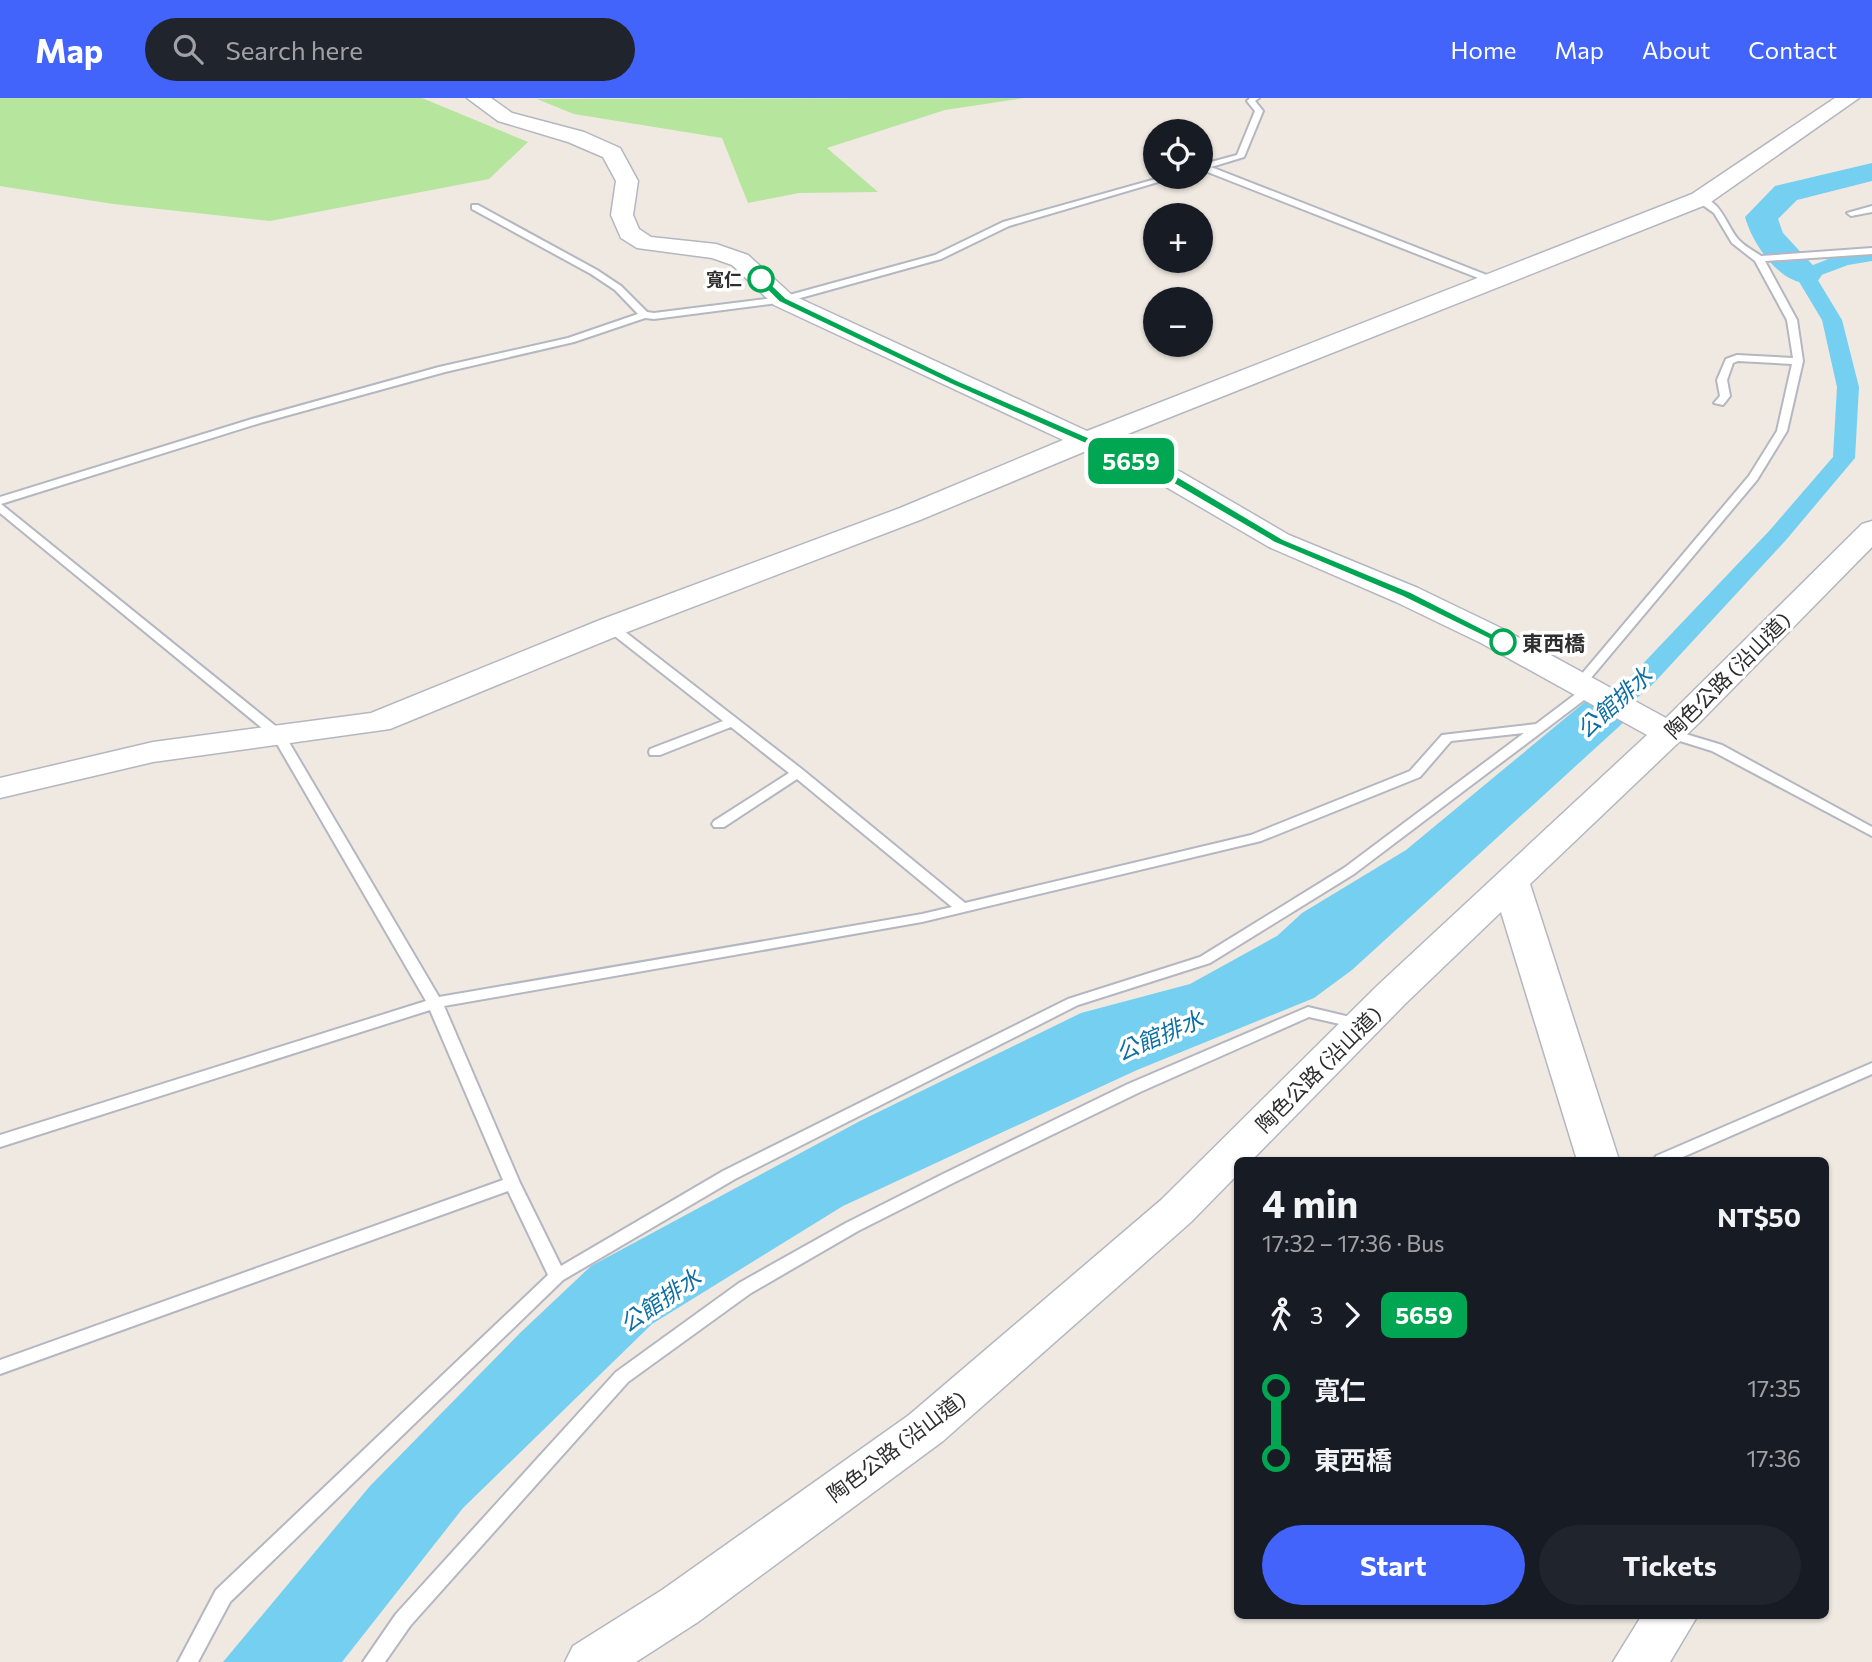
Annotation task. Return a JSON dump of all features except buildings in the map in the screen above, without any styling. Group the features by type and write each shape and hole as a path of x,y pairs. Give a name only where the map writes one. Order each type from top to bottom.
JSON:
{"street":[{"path":"477,98 505,117 604,147 612,153 627,181 622,215 629,233 645,243 716,251 740,260 783,300 954,382 1171,478 1279,541 1407,595 1492,636 1669,733"},
{"path":"0,788 153,752 378,722 611,627 910,514 1086,441 1700,199 1735,172 1849,98"},
{"name":"陶色公路 (沿山道)","path":"592,1662 680,1606 926,1428 1176,1211 1363,1024 1669,733 1872,530"},
{"path":"1511,883 1597,1157"},
{"path":"1640,1662 1669,1619"}],"lane":[{"path":"1213,164 1240,156 1259,111 1251,101 1255,98"},
{"path":"1213,171 1494,281"},
{"path":"0,501 256,421 443,369 571,340 644,314 724,309 783,300 938,257 1006,225 1143,185"},
{"path":"188,1662 223,1597 557,1276 729,1175 1048,1014 1073,1002 1205,960 1349,871 1584,694 1580,685 1753,478 1782,431 1798,361 1792,320 1759,259 1735,241 1717,211 1700,199"},
{"path":"475,207 594,272 618,288 644,314"},
{"path":"1851,214 1872,209"},
{"path":"1759,259 1872,251"},
{"path":"1719,403 1725,396 1722,380 1729,361 1737,358 1798,361"},
{"path":"0,507 278,735 435,1003 512,1183 557,1276"},
{"path":"611,627 798,774 962,908"},
{"path":"655,752 732,723"},
{"path":"0,1141 435,1003 922,918 1256,838 1415,774 1447,738 1540,727"},
{"path":"1669,733 1717,748 1872,832"},
{"path":"719,824 798,774"},
{"path":"373,1662 403,1620 622,1377 745,1288 852,1227 961,1172 1134,1088 1308,1012 1363,1024"},
{"path":"1669,1157 1872,1068"},
{"path":"0,1367 512,1183"}],"green space":[{"path":"0,98 422,98 528,142 489,179 270,221 113,204 0,186"},
{"path":"1024,98 945,110 827,148 878,192 799,193 748,203 722,138 574,114 537,99"}],"water":[{"path":"1586,701 1624,722 1352,970 1314,998 1137,1070 843,1206 652,1324 463,1508 342,1662 223,1662 370,1486 520,1333 591,1266 860,1121 1081,1013 1190,984 1277,936 1302,913 1406,850"}],"waterway":[{"path":"1805,275 1767,236 1761,217 1786,193 1872,172"},
{"name":"公館排水","path":"1594,721 1644,678 1778,535 1844,458 1848,387 1832,320 1805,275 1843,260 1872,255"}],"bus line":[{"name":"5659","path":"761,279 783,300 954,382 1171,478 1279,541 1407,595 1503,642"}],"place":[{"name":"寬仁","path":"761,279"},
{"name":"東西橋","path":"1503,642"}]}
